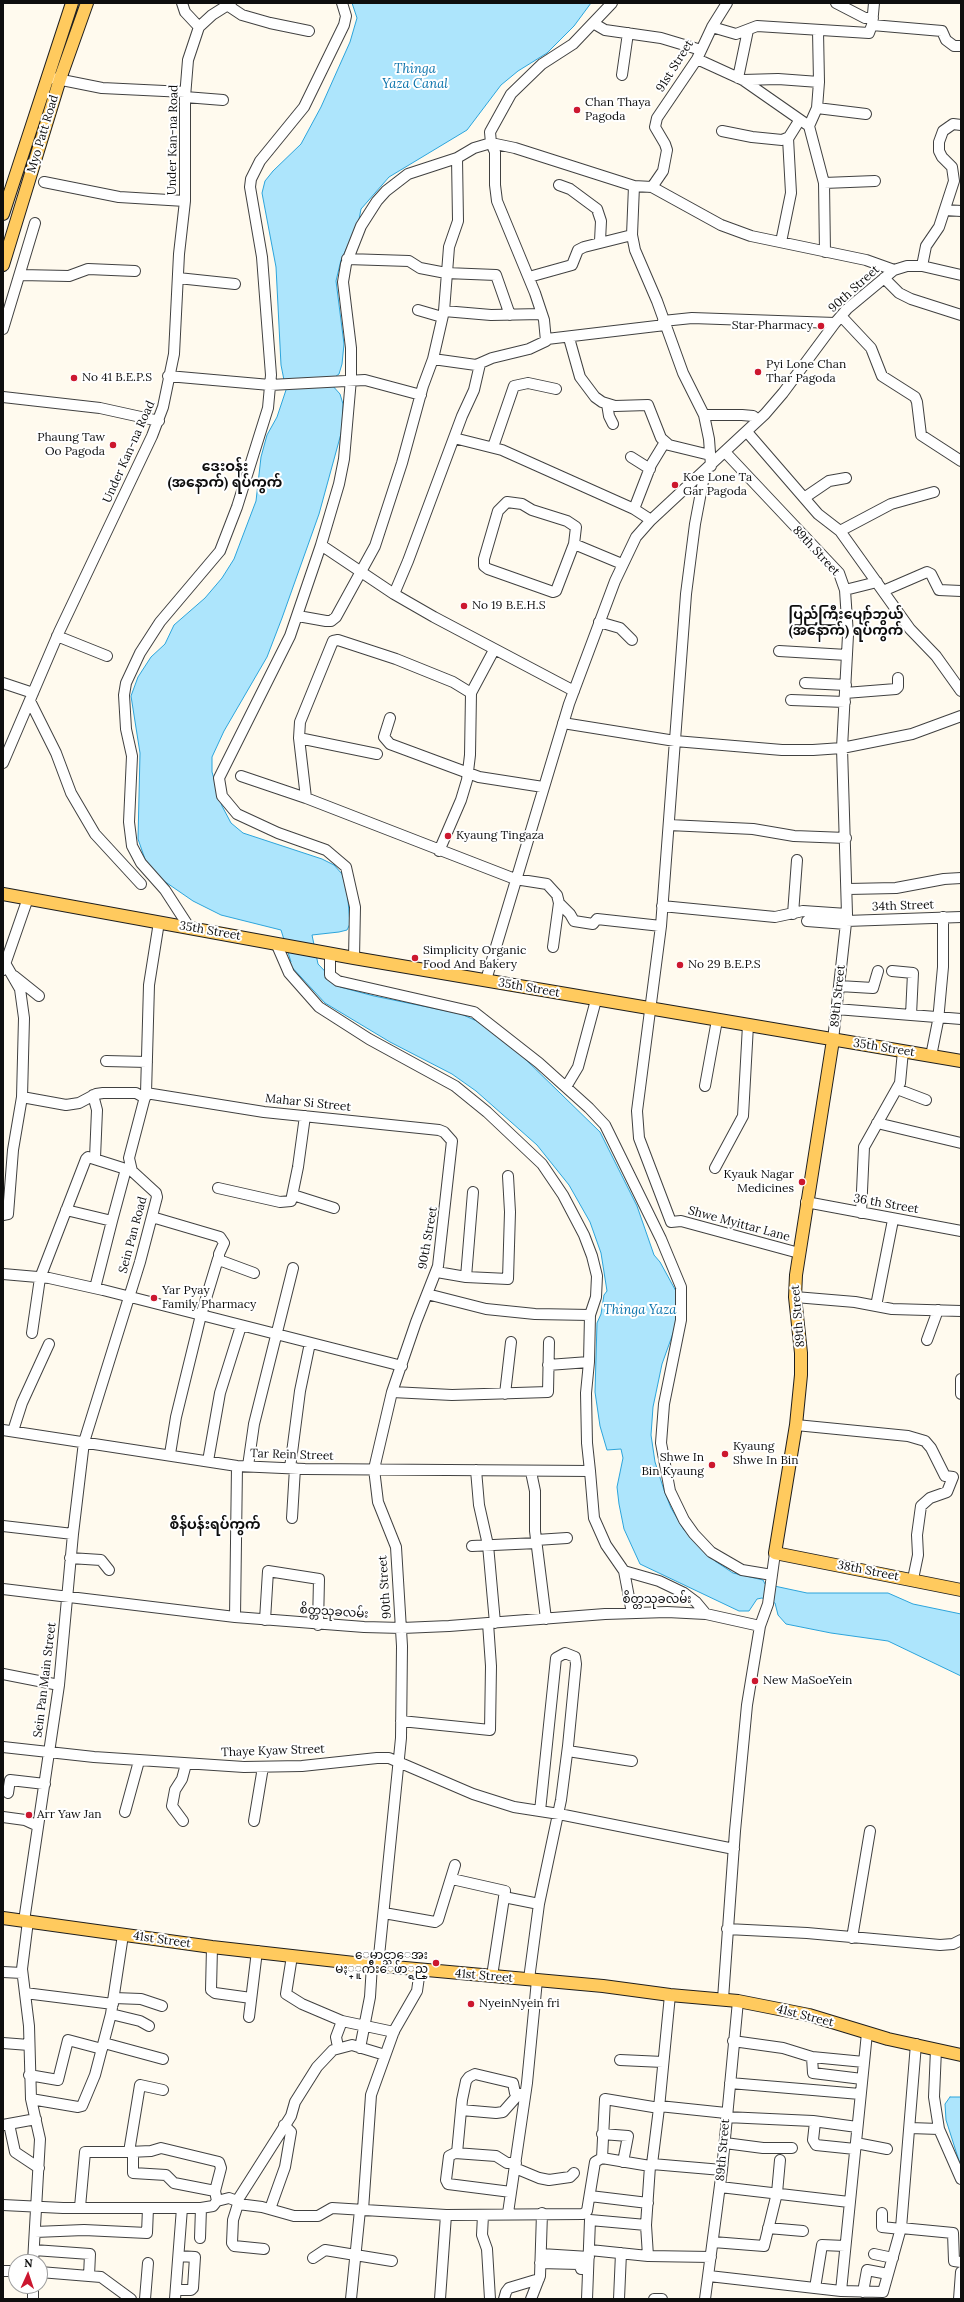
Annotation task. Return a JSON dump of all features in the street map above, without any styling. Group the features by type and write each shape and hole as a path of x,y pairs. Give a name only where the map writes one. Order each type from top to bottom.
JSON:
{"main road":[{"name":"Myo Patt Road","path":"3,265 54,78 72,3"},
{"name":"Myo Patt Road","path":"3,214 54,78 87,3"},
{"path":"3,218 16,221"},
{"name":"35th Street","path":"3,894 279,943 330,954 961,1061"},
{"name":"89th Street","path":"775,1553 796,1426 802,1364 795,1297 799,1253 833,1040"},
{"name":"38th Street","path":"775,1553 912,1579 961,1590"},
{"name":"41st Street","path":"3,1918 212,1947 375,1966 492,1976 738,2001 809,2015 866,2033 961,2055"}],"street":[{"path":"182,3 186,12 199,27 226,5 242,14 270,23 309,31"},
{"path":"190,927 164,890 141,863 132,846 129,822 132,756 126,729 124,695 126,683 140,653 160,622 185,590 214,560 226,539 265,418 273,385 262,257 250,187 251,179 260,161 304,107 344,25 346,16 342,3"},
{"path":"433,359 468,365 480,364 492,358 529,349 545,343 547,339 542,314 529,277 497,200 495,185 495,152 491,143 490,132 511,94 542,64 573,44 612,3"},
{"name":"91st Street","path":"652,187 662,171 666,150 665,144 654,127 657,118 699,55 712,27 727,3"},
{"path":"836,3 873,22 942,31 946,40 954,46 961,46"},
{"path":"712,27 736,34 757,26 869,33 873,22 874,3"},
{"path":"593,23 605,30 671,41 741,79 779,104 799,121 809,126"},
{"name":"Under Kan-na Road","path":"3,763 57,636 159,421 165,400 168,376 174,354 178,278 185,201 185,94 191,48 199,27"},
{"path":"741,79 748,30"},
{"path":"818,31 817,108 809,126 824,183 825,252"},
{"path":"622,75 628,33"},
{"path":"54,78 102,88 185,94 223,100"},
{"path":"741,79 778,79 818,82"},
{"path":"817,108 866,114"},
{"path":"781,242 791,193 788,138 799,121"},
{"path":"922,266 926,246 939,227 955,174 952,167 942,157 939,151 939,142 943,131 953,124 961,125"},
{"path":"722,131 752,137 779,140 788,138"},
{"path":"354,958 355,907 346,867 326,850 278,833 237,814 227,804 219,787 222,771 290,636 298,616 339,484 344,459 347,380 351,348 343,282 347,259 369,212 386,191 408,174 457,158 474,148 491,143 515,148 634,186 652,187 721,226 751,236 866,260 894,270"},
{"path":"298,616 332,621 336,617 375,546 433,359 443,314 446,273 450,247 458,221 457,158"},
{"path":"824,183 875,181"},
{"path":"44,182 119,197 185,201"},
{"path":"559,185 570,189 597,209 601,221 600,241"},
{"path":"634,186 632,235 639,264 657,301 687,383 704,416 710,455 695,524 686,594 661,926 652,1009 640,1074 637,1126 641,1144 660,1187 671,1222 661,1239"},
{"path":"945,210 961,211"},
{"path":"3,329 35,223"},
{"path":"529,277 572,265 579,249 600,241 632,235"},
{"path":"347,259 409,261 420,268 446,273 496,275 510,315"},
{"name":"90th Street","path":"486,980 515,879 563,723 598,622 622,564 636,537 651,520 758,420 784,392 838,319 884,278 894,270 907,266 922,266 961,275"},
{"path":"20,275 69,276 88,269 135,271"},
{"path":"178,278 235,284"},
{"path":"884,278 899,292 911,299 961,315"},
{"path":"418,310 443,314 542,314"},
{"path":"547,339 568,338 692,318 838,319 871,348 882,376 915,397 921,435 961,461"},
{"path":"568,338 575,363 584,385 595,397 607,404 648,405 655,424 665,442 674,447 710,455"},
{"path":"394,594 474,390 480,364"},
{"path":"168,376 273,385 365,380 421,395"},
{"path":"493,447 514,386 528,383 556,389"},
{"path":"3,397 100,408 159,421"},
{"path":"607,404 609,416 613,424"},
{"path":"704,416 742,415 753,416 758,420"},
{"path":"746,432 818,514 840,531 910,629 941,662 961,691"},
{"path":"454,438 493,447 634,509 651,520"},
{"path":"634,509 650,469 665,442"},
{"name":"89th Street","path":"724,452 839,573 845,590 847,655 842,748 848,889 847,920 833,1040"},
{"path":"631,457 650,469"},
{"path":"804,498 829,481 846,478"},
{"path":"840,531 856,521 891,504 920,494 934,492"},
{"path":"507,502 522,504 532,510 576,527 574,544 556,590 553,592 488,569 484,566 484,559 498,511 507,502"},
{"path":"574,544 622,564"},
{"path":"321,545 394,594 494,650 574,691"},
{"path":"883,591 927,572 931,574 939,590 961,591"},
{"path":"845,590 877,582"},
{"path":"598,622 620,628 632,640"},
{"path":"57,636 107,656"},
{"path":"306,798 299,738 300,722 330,646 335,640 396,659 452,682 471,693"},
{"path":"439,851 461,800 468,773 471,693 494,650"},
{"path":"779,651 847,655"},
{"path":"791,700 845,693 896,689 898,687 898,678"},
{"path":"3,683 32,697 71,793 95,834 142,884"},
{"path":"806,683 845,693"},
{"path":"563,723 675,741 782,750 842,748 912,734 961,716"},
{"path":"390,718 384,737 390,744 468,773 499,782 543,787"},
{"path":"299,738 377,754"},
{"path":"241,776 306,798 396,832 439,851 515,879 547,884 557,895 559,903 553,947"},
{"path":"669,825 753,829 794,836 846,838"},
{"path":"793,914 797,860"},
{"path":"848,889 896,888 944,879 961,878"},
{"path":"28,898 4,967 39,996"},
{"path":"559,903 570,914 574,921 592,924 597,919 661,926"},
{"path":"662,906 750,916 774,917 803,911 847,920"},
{"name":"34th Street","path":"847,920 961,917"},
{"path":"931,1056 938,1017 943,967 943,918"},
{"path":"807,920 847,920"},
{"path":"95,1288 112,1221 129,1170 130,1152 145,1095 149,985 158,922"},
{"path":"279,943 288,974 319,1007 369,1039 455,1086 487,1112 542,1164 563,1195 592,1256 597,1276 596,1297 590,1315 589,1362 586,1393 586,1472 598,1529 606,1545 624,1571 632,1613"},
{"path":"330,954 330,975 338,980 474,1012 527,1053 566,1087 596,1114 610,1133 661,1239 681,1287 682,1306 664,1404 661,1443 670,1491 687,1525 711,1552 742,1570 771,1578"},
{"path":"839,986 873,988 878,971"},
{"path":"892,971 913,973 911,1015"},
{"path":"3,1215 7,1216 8,1212 14,1143 22,1097 24,1018 20,989 12,975"},
{"path":"566,1087 578,1067 596,1000"},
{"path":"836,1009 961,1019"},
{"path":"705,1086 717,1020"},
{"path":"715,1168 743,1116 748,1025"},
{"path":"860,1212 864,1147 897,1089 902,1073 903,1051"},
{"path":"106,1061 147,1062"},
{"path":"897,1089 926,1100"},
{"name":"Mahar Si Street","path":"22,1097 70,1105 86,1100 93,1095 103,1093 136,1093 238,1108 439,1130 444,1132 452,1142 452,1153"},
{"path":"93,1095 97,1110 95,1158"},
{"path":"218,1188 285,1202 290,1201 293,1194 305,1116"},
{"path":"877,1124 961,1143"},
{"name":"90th Street","path":"360,2048 384,1914 401,1721 402,1628 396,1547 378,1502 374,1469 392,1392 427,1294 437,1272 452,1153"},
{"path":"32,1333 40,1278 86,1159 88,1157 95,1158 129,1170"},
{"name":"Sein Pan Road","path":"84,1442 130,1296 157,1195 129,1170"},
{"path":"437,1272 466,1277 505,1280 509,1276 510,1212 508,1176"},
{"path":"466,1277 473,1192"},
{"path":"293,1194 334,1208"},
{"name":"36 th Street","path":"806,1202 893,1220 961,1231"},
{"path":"66,1210 112,1221"},
{"path":"152,1217 220,1238 224,1244 201,1315 170,1454"},
{"path":"876,1306 893,1220"},
{"name":"Shwe Myittar Lane","path":"671,1222 681,1221 799,1253"},
{"path":"218,1259 254,1273"},
{"path":"248,1466 254,1424 275,1334 293,1268"},
{"path":"3,1274 40,1278 130,1296 241,1326 402,1366"},
{"path":"427,1294 486,1309 535,1314 590,1315"},
{"path":"795,1297 855,1302 876,1306 961,1311"},
{"path":"927,1340 938,1310"},
{"path":"208,1461 220,1393 241,1326"},
{"path":"505,1394 511,1342"},
{"path":"392,1392 452,1395 548,1392 549,1342"},
{"path":"292,1518 292,1468 300,1391 310,1343"},
{"path":"8,1431 49,1344"},
{"path":"548,1365 589,1362"},
{"path":"796,1426 897,1434 920,1439 931,1448 946,1476 957,1478 947,1492 930,1498 922,1506 917,1535 918,1555 912,1579"},
{"name":"Tar Rein Street","path":"8,1431 170,1454 237,1466 586,1472"},
{"name":"Sein Pan Main Street","path":"34,2254 40,2139 31,2099 29,2045 22,1973 26,1921 58,1685 70,1558 84,1442"},
{"path":"235,1617 237,1466"},
{"path":"401,1721 490,1730 491,1623 488,1545 479,1505 476,1470"},
{"path":"531,1472 535,1491 537,1542 546,1619"},
{"path":"3,1526 73,1534"},
{"path":"472,1546 537,1542 567,1538"},
{"name":"89th Street","path":"723,1999 727,1928 747,1705 760,1626 768,1604 775,1553"},
{"path":"70,1558 101,1560 109,1570"},
{"path":"265,1620 268,1571 319,1579 321,1583 318,1625"},
{"path":"624,1571 659,1581 677,1589 696,1602 706,1614"},
{"name":"စိတ္တသုခလမ်း","path":"3,1589 235,1617 318,1625 402,1628 632,1613 706,1614 760,1626"},
{"path":"508,2213 515,2165 539,1904 559,1814 568,1751 576,1664 575,1657 565,1653 556,1658 540,1811"},
{"path":"3,1674 58,1685"},
{"name":"Thaye Kyaw Street","path":"3,1747 139,1761 263,1767 302,1766 377,1758 398,1761 473,1794 514,1807 559,1814 734,1849"},
{"path":"568,1751 632,1761"},
{"path":"125,1812 139,1761"},
{"path":"183,1821 172,1806 175,1790 182,1778 186,1764"},
{"path":"254,1821 263,1767"},
{"path":"8,1793 10,1780 44,1784"},
{"path":"3,1817 25,1820 38,1826"},
{"path":"852,1938 870,1831"},
{"path":"384,1914 434,1922 438,1920 452,1879 455,1865"},
{"path":"452,1879 504,1890 492,1976"},
{"path":"504,1897 539,1904"},
{"path":"727,1928 807,1933 940,1945 953,1944 961,1940"},
{"path":"31,2099 78,2107 82,2106 95,2075 111,2014 123,1935"},
{"path":"212,1947 211,1990 215,1994 251,1998"},
{"path":"249,2017 256,1952"},
{"path":"292,1956 287,1984 288,1997 342,2021 394,2032"},
{"path":"351,2299 361,2210 371,2095 394,2032 417,1991 420,1970"},
{"path":"3,1972 22,1973"},
{"path":"25,1993 114,2001 141,1999 162,2006"},
{"path":"648,2256 646,2225 651,2165 659,2107 670,1995"},
{"name":"89th Street","path":"706,2299 725,2143 726,2115 738,2001"},
{"path":"111,2014 140,2021 149,2026"},
{"path":"338,2047 336,2037 342,2021"},
{"path":"845,2294 845,2246 866,2033"},
{"path":"29,2075 58,2080 68,2040 163,2059"},
{"path":"733,2042 783,2048 812,2057 864,2062"},
{"path":"3,2043 29,2045"},
{"path":"709,2276 815,2288 845,2294 883,2292 901,2228 916,2044"},
{"path":"264,2249 234,2246 232,2243 233,2220 237,2203 291,2116 295,2102 317,2067 333,2050 338,2047 349,2045 385,2055"},
{"path":"936,2049 934,2097 938,2129 949,2148 961,2179"},
{"path":"812,2057 813,2073 862,2079"},
{"path":"620,2060 663,2062"},
{"path":"457,2153 461,2110 466,2081 475,2074 513,2083 515,2093 521,2095"},
{"path":"730,2083 860,2094"},
{"path":"163,2090 140,2085 131,2152 133,2173 166,2175 174,2183 216,2196 229,2198 237,2203 270,2209 294,2216 318,2216 332,2208 446,2215 508,2213 583,2214 646,2225"},
{"path":"461,2110 496,2113 503,2112 521,2095"},
{"path":"602,2158 602,2134 606,2098 659,2107 726,2115 857,2127"},
{"path":"36,2119 6,2125 16,2152 39,2168"},
{"path":"815,2122 813,2140 816,2145 887,2148"},
{"path":"270,2209 285,2167 291,2132 284,2126"},
{"path":"910,2128 938,2129"},
{"path":"602,2134 628,2136 623,2162"},
{"path":"725,2143 763,2148 792,2148"},
{"path":"3,2205 36,2207 148,2208 201,2208 214,2206 221,2164 219,2162 160,2148 150,2151 85,2152 80,2207"},
{"path":"512,2192 448,2184 446,2180 448,2156 457,2153 496,2156 507,2163 515,2165 540,2178 549,2180 570,2178 574,2173"},
{"path":"587,2299 589,2254 588,2216 595,2162 602,2158 651,2165 722,2170"},
{"path":"713,2242 763,2246 777,2193 780,2160"},
{"path":"720,2187 849,2202"},
{"path":"590,2196 648,2203"},
{"path":"35,2232 84,2230 147,2236 148,2208"},
{"path":"179,2256 195,2257 193,2288 192,2290 176,2294 182,2208"},
{"path":"200,2238 201,2208"},
{"path":"531,2299 539,2279 542,2213"},
{"path":"882,2213 882,2227 957,2233 954,2261 961,2262"},
{"path":"440,2299 446,2215"},
{"path":"483,2215 482,2235 488,2249 490,2299"},
{"path":"768,2228 803,2231"},
{"path":"815,2288 822,2245 845,2246"},
{"path":"34,2250 90,2254 89,2276"},
{"path":"313,2258 325,2250 392,2261"},
{"path":"541,2258 621,2253 648,2256 711,2257"},
{"path":"619,2299 621,2253"},
{"path":"874,2254 893,2258"},
{"path":"541,2258 579,2264 581,2269 588,2269"},
{"path":"145,2299 148,2263"},
{"path":"863,2292 867,2270 888,2274"},
{"path":"958,2299 961,2272"},
{"path":"48,2273 103,2277 131,2299"},
{"path":"504,2299 509,2288 539,2279"},
{"path":"654,2299 662,2299"}],"water":[{"name":"Thinga Yaza Canal","path":"352,3 591,3 574,26 547,53 518,71 501,85 467,130 389,177 361,209 358,225 341,260 336,281 344,344 342,364 339,374 332,379 331,384 340,394 343,404 342,430 319,514 267,657 224,731 212,757 212,772 222,806 231,823 243,833 322,859 334,865 342,874 347,888 350,924 347,930 312,935 318,964 340,987 374,996 461,1014 479,1022 519,1053 600,1132 637,1206 654,1255 660,1262 677,1293 679,1306 676,1325 662,1364 653,1407 651,1435 655,1462 664,1490 671,1508 684,1530 715,1561 733,1573 763,1580 765,1584 807,1593 888,1593 913,1604 961,1614 961,1676 888,1641 831,1633 786,1624 778,1615 775,1603 762,1598 757,1599 749,1611 739,1611 640,1564 624,1529 619,1504 617,1487 623,1458 621,1449 607,1450 600,1426 595,1392 597,1323 601,1314 604,1295 607,1291 601,1253 590,1222 569,1185 537,1145 476,1091 452,1074 390,1042 325,1003 289,964 291,962 281,930 221,915 193,901 164,881 146,862 138,839 140,753 131,696 138,677 151,657 165,644 174,625 205,598 222,578 234,559 256,501 261,457 267,435 277,417 286,390 281,365 276,267 262,193 265,181 273,171 301,144 321,107 350,42 357,18"},
{"path":"950,2097 961,2097 961,2167 946,2120 945,2104"}],"place":[{"name":"Chan Thaya Pagoda","path":"577,110"},
{"name":"Star Pharmacy","path":"821,326"},
{"name":"Pyi Lone Chan Thar Pagoda","path":"758,372"},
{"name":"No 41 B.E.P.S","path":"74,378"},
{"name":"Phaung Taw Oo Pagoda","path":"113,445"},
{"name":"Koe Lone Ta Gar Pagoda","path":"675,485"},
{"name":"No 19 B.E.H.S","path":"464,606"},
{"name":"Kyaung Tingaza","path":"448,836"},
{"name":"Simplicity Organic Food And Bakery","path":"415,958"},
{"name":"No 29 B.E.P.S","path":"680,965"},
{"name":"Kyauk Nagar Medicines","path":"802,1182"},
{"name":"Yar Pyay Family Pharmacy","path":"154,1298"},
{"name":"Kyaung Shwe In Bin","path":"725,1454"},
{"name":"Shwe In Bin Kyaung","path":"712,1465"},
{"name":"New MaSoeYein","path":"755,1681"},
{"name":"Arr Yaw Jan","path":"29,1815"},
{"name":"ေမာင္သာေအး မႏ္ူက်ီးေဖ်ာ္ရည္","path":"436,1963"},
{"name":"NyeinNyein fri","path":"471,2004"}],"district":[{"name":"ဒေးဝန်း (အနောက်) ရပ်ကွက်","path":"225,476"},
{"name":"ပြည်ကြီးပျော်ဘွယ် (အနောက်) ရပ်ကွက်","path":"846,624"},
{"name":"စိန်ပန်းရပ်ကွက်","path":"215,1525"}],"water label":[{"name":"Thinga Yaza","path":"640,1310"}]}
